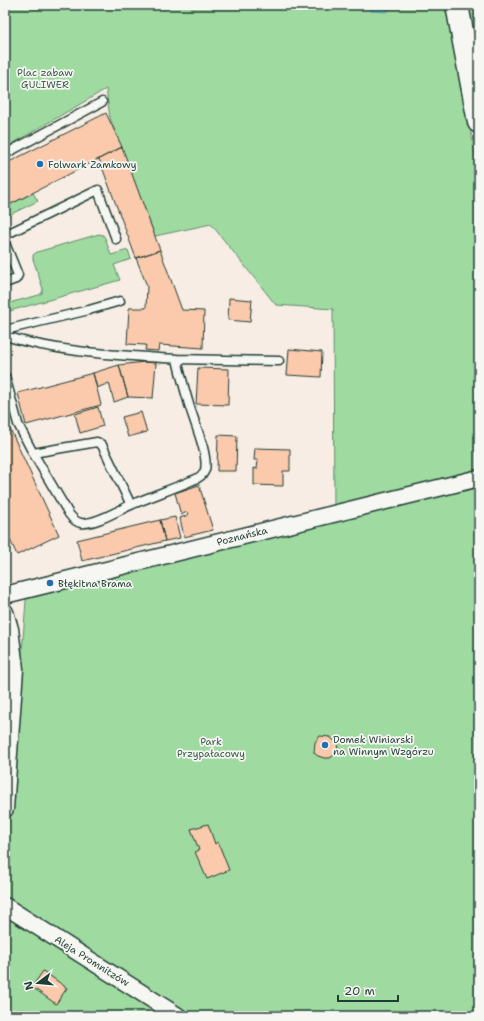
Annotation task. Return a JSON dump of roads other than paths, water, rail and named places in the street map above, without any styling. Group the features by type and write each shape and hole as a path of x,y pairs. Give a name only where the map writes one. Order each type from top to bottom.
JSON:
{"street":[{"path":"457,5 479,122"},
{"name":"Poznańska","path":"5,595 479,478"},
{"path":"5,612 10,629 15,669 5,809"},
{"name":"Aleja Promnitzów","path":"5,906 178,1016"}],"lane":[{"path":"5,154 102,102"},
{"path":"5,235 98,190 116,239"},
{"path":"5,244 18,275 16,279 5,283"},
{"path":"5,330 89,310 120,300"},
{"path":"5,336 27,343 86,352 177,359 279,361"},
{"path":"5,376 18,424 33,453 69,514 81,523 87,523 102,519 131,504 191,482 200,477 205,469 205,459 202,446 188,403 177,359"},
{"path":"33,453 97,442 102,445 131,504"}],"water":[{"path":"369,5 391,5 390,9 387,9 387,12 371,11"}],"place":[{"name":"Folwark Zamkowy","path":"40,164"},
{"name":"Błękitna Brama","path":"50,583"},
{"name":"Domek Winiarski na Winnym Wzgórzu","path":"325,745"}],"park label":[{"name":"Plac zabaw GULIWER","path":"45,78"},
{"name":"Park Przypałacowy","path":"211,746"}]}
